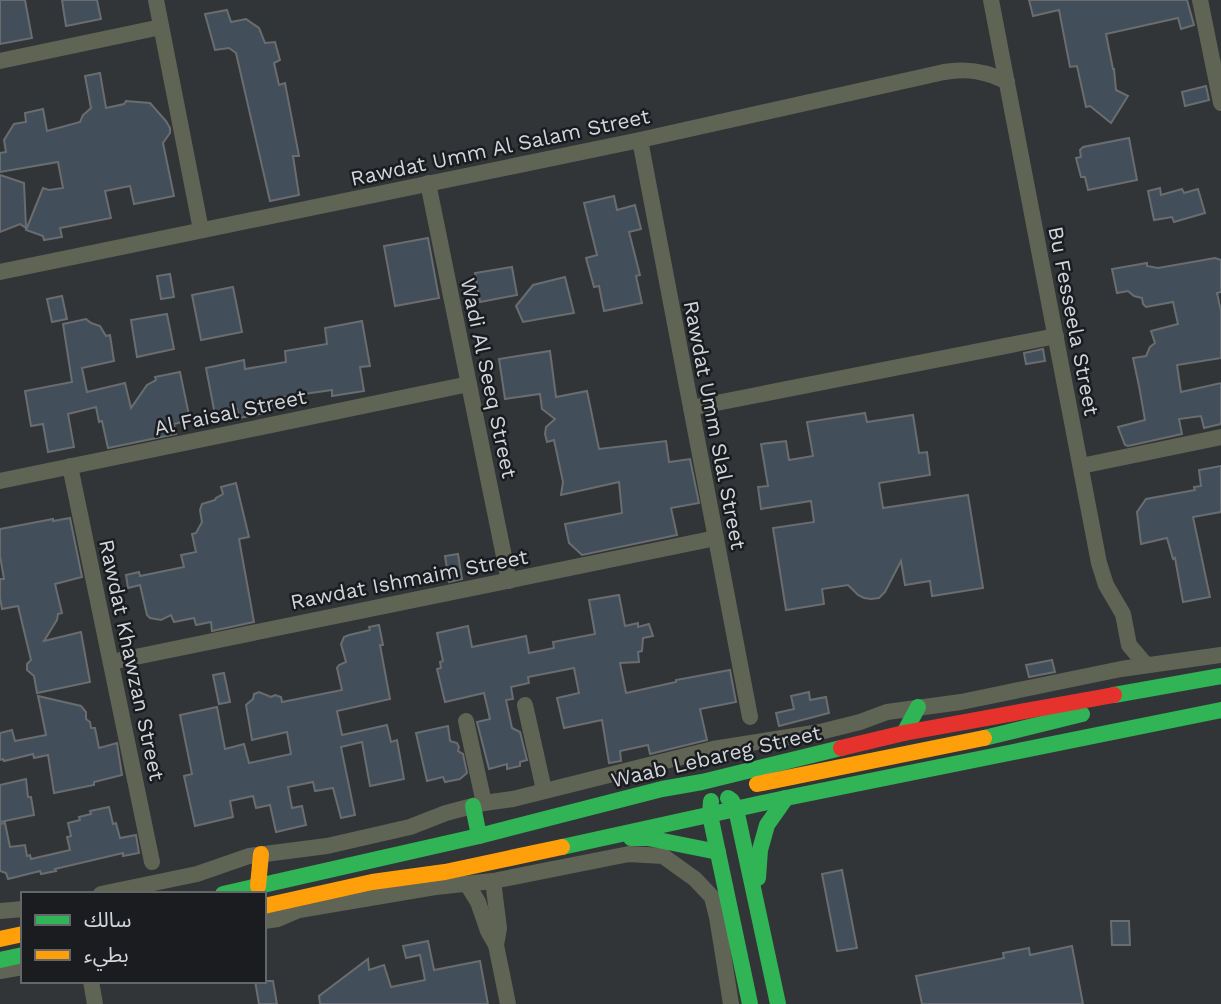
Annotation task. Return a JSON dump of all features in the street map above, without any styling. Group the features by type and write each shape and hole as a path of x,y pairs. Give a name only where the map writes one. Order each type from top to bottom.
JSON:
{"street":[{"path":"156,0 201,230"},
{"name":"Bu Fesseela Street","path":"991,0 1102,575 1123,614 1129,645 1146,665"},
{"path":"1200,0 1221,103"},
{"path":"0,61 161,27"},
{"name":"Rawdat Umm Al Salam Street","path":"0,271 640,140 955,70 976,71 1007,82"},
{"name":"Rawdat Umm Slal Street","path":"640,140 750,717"},
{"name":"Wadi Al Seeq Street","path":"428,183 509,581"},
{"path":"691,408 1056,336"},
{"name":"Al Faisal Street","path":"0,481 469,384"},
{"path":"1081,467 1221,437"},
{"name":"Rawdat Khawzan Street","path":"70,466 152,862"},
{"name":"Rawdat Ishmaim Street","path":"111,662 716,538"},
{"path":"1121,669 1123,656 1129,645"},
{"path":"110,892 211,870 241,858 327,846 410,827 479,804 513,799 690,754 820,732 887,712 961,702 1121,669 1221,654"},
{"name":"Waab Lebareg Street","path":"232,892 479,836 662,789 685,794 904,733 1221,676"},
{"path":"521,855 599,827 667,814 685,794 719,792 1026,729 1118,704 1164,685"},
{"path":"525,705 544,790"},
{"path":"904,733 918,708"},
{"path":"266,906 372,882 444,872 736,808 1221,710"},
{"path":"743,743 750,717 765,740"},
{"path":"466,721 479,804 479,836"},
{"path":"719,792 732,801 736,808 778,1004"},
{"path":"719,792 714,794 710,815 750,1004"},
{"path":"757,905 760,850 767,825 786,798"},
{"path":"607,837 648,838 718,852"},
{"path":"258,886 261,854"},
{"path":"266,921 299,910 435,887 493,881 629,854 663,856 695,880 712,897 731,1004"},
{"path":"147,884 147,873 152,862 163,869 169,880"},
{"path":"493,881 499,928 496,945"},
{"path":"467,884 478,902 488,932 496,945 508,1004"},
{"path":"0,911 21,909"},
{"path":"0,939 21,934"},
{"path":"0,960 21,955"},
{"path":"0,971 21,967"},
{"path":"91,983 95,1004"}],"building":[{"path":"0,0 25,0 32,38 0,44"},
{"path":"62,0 97,0 101,19 66,26"},
{"path":"1029,0 1187,0 1194,25 1181,29 1178,18 1106,34 1116,90 1128,96 1111,123 1090,106 1086,107 1077,66 1070,67 1059,10 1033,16"},
{"path":"227,10 231,22 246,19 259,28 265,43 275,42 280,60 274,63 279,85 285,83 299,156 293,156 299,195 270,201 236,53 229,48 215,50 205,14"},
{"path":"100,73 106,108 124,104 126,101 150,103 166,121 170,133 163,143 174,196 134,204 130,186 105,191 111,218 60,228 62,237 44,240 43,236 26,230 43,188 63,188 58,162 0,172 0,153 6,152 4,140 14,124 26,122 25,113 43,109 47,131 80,122 91,108 85,76"},
{"path":"1206,86 1209,100 1185,106 1182,92"},
{"path":"1129,138 1137,180 1088,190 1076,158 1081,157 1080,150 1083,147"},
{"path":"0,175 24,183 26,228 20,224 0,232"},
{"path":"1160,188 1161,195 1182,189 1184,193 1198,189 1205,213 1174,222 1172,217 1154,220 1148,191"},
{"path":"614,196 617,210 635,205 641,229 629,232 640,275 636,276 642,303 604,311 599,286 594,287 586,258 597,255 584,203"},
{"path":"428,238 439,298 395,306 384,246"},
{"path":"1215,258 1221,260 1221,292 1217,293 1221,311 1221,358 1177,365 1181,392 1221,383 1221,424 1204,428 1201,416 1179,419 1182,434 1125,445 1118,427 1145,420 1133,358 1146,356 1155,343 1151,331 1178,324 1173,302 1146,307 1142,298 1128,291 1117,293 1112,269 1147,263 1147,266 1158,268"},
{"path":"512,267 517,295 480,302 475,273"},
{"path":"170,274 174,297 161,299 157,276"},
{"path":"565,277 574,313 523,322 516,306 533,285"},
{"path":"233,287 242,332 201,340 192,295"},
{"path":"62,296 67,319 52,322 47,299"},
{"path":"167,314 174,349 137,357 131,320"},
{"path":"86,319 100,326 106,336 110,335 114,361 82,368 87,392 125,383 131,408 147,385 156,380 155,377 180,372 190,420 174,424 176,434 108,448 96,407 68,414 74,447 48,452 43,424 31,426 25,391 72,382 63,324"},
{"path":"362,321 370,366 360,367 364,391 332,396 332,390 283,397 284,404 269,407 270,412 239,418 237,409 215,415 206,368 244,360 245,369 286,362 285,351 327,344 325,328"},
{"path":"1043,349 1045,361 1026,364 1024,353"},
{"path":"550,351 556,397 587,391 599,449 666,441 669,462 690,459 699,503 671,508 677,535 582,555 569,543 565,524 622,513 619,482 561,495 563,482 554,440 547,442 545,434 546,427 555,419 542,409 540,394 505,399 499,359"},
{"path":"865,413 867,422 913,415 919,453 927,452 930,475 879,483 883,508 968,495 983,588 932,596 930,581 905,585 901,561 879,598 864,598 848,585 822,589 824,604 786,610 773,528 814,522 811,501 761,509 758,487 768,486 761,444 786,441 789,460 813,456 807,422"},
{"path":"1221,466 1221,512 1193,517 1210,597 1183,602 1175,558 1173,559 1167,538 1141,544 1137,512 1146,499 1195,490 1194,487 1201,486 1199,470"},
{"path":"236,483 249,537 239,539 254,622 212,631 211,622 196,625 194,618 174,622 171,615 161,620 150,618 140,585 128,588 126,575 139,572 140,576 184,567 181,555 196,552 192,534 196,533 202,522 202,504 223,494 221,487"},
{"path":"70,518 82,577 55,584 62,613 58,614 44,641 81,632 90,682 37,693 34,676 27,670 27,664 31,660 18,606 2,609 0,579 4,579 0,556 0,529"},
{"path":"458,554 462,579 449,582 445,556"},
{"path":"619,595 625,626 649,624 653,636 643,638 642,651 638,652 639,662 620,663 626,693 730,670 736,702 700,709 707,740 650,754 648,745 620,751 621,761 609,763 602,720 564,728 557,698 579,693 574,668 528,677 529,683 511,687 513,699 506,700 512,728 520,732 527,760 520,762 520,766 507,769 507,764 489,769 477,722 490,719 484,693 445,702 437,669 441,668 440,662 443,661 437,633 468,626 472,647 526,636 529,653 554,648 553,642 595,634 589,600"},
{"path":"379,625 390,699 337,711 342,735 387,725 391,742 397,740 404,779 370,786 362,742 341,747 355,815 341,818 333,788 315,791 313,782 288,787 292,808 302,806 306,825 276,832 270,805 256,808 253,796 230,801 233,817 195,826 184,776 192,774 180,715 217,707 225,749 244,744 249,763 291,754 287,732 252,740 246,705 253,699 254,694 259,692 271,697 281,697 282,702 342,690 337,668 346,662 341,644 344,637"},
{"path":"1052,660 1055,672 1029,677 1026,665"},
{"path":"224,673 230,702 219,704 213,675"},
{"path":"809,692 810,700 826,697 829,713 779,726 776,713 794,709 791,696"},
{"path":"38,696 81,706 91,728 95,728 99,748 117,743 122,775 94,782 94,785 54,793 48,755 34,758 33,754 0,760 0,733 12,730 15,741 46,735"},
{"path":"448,726 450,741 457,743 458,751 463,754 467,773 460,779 445,782 443,777 427,781 416,733"},
{"path":"26,779 34,815 0,822 0,785"},
{"path":"109,807 120,838 136,835 139,853 123,856 123,853 55,869 56,871 41,874 40,871 8,879 6,873 0,871 0,824 5,823 10,847 25,845 27,856 30,855 31,859 70,850 68,823 91,814 90,811"},
{"path":"842,870 857,948 837,951 822,874"},
{"path":"1111,921 1129,921 1130,945 1112,945"},
{"path":"428,941 434,970 480,961 488,1004 320,1004 319,996 368,959 369,970 384,965 391,987 425,980 420,955 406,958 403,946"},
{"path":"1072,946 1083,1004 922,1004 916,976 1004,958 1003,953 1029,948 1030,955"},
{"path":"273,981 277,1004 259,1004 255,983"}],"traffic: fast":[{"path":"1114,695 1221,676"},
{"path":"904,733 918,707"},
{"path":"562,847 786,798 1221,710"},
{"path":"984,738 1082,714"},
{"path":"232,892 479,836 662,789 702,782 841,748"},
{"path":"728,798 736,809 778,1004"},
{"path":"758,878 760,850 767,825 786,798"},
{"path":"711,801 710,815 750,1004"},
{"path":"473,806 479,836"},
{"path":"631,838 648,838 718,852"},
{"path":"0,960 21,955"}],"traffic: slow":[{"path":"757,784 984,738"},
{"path":"266,906 372,882 445,872 562,847"},
{"path":"258,886 261,854"},
{"path":"0,939 21,934"}],"traffic: jam":[{"path":"841,748 904,733 1114,695"}]}
